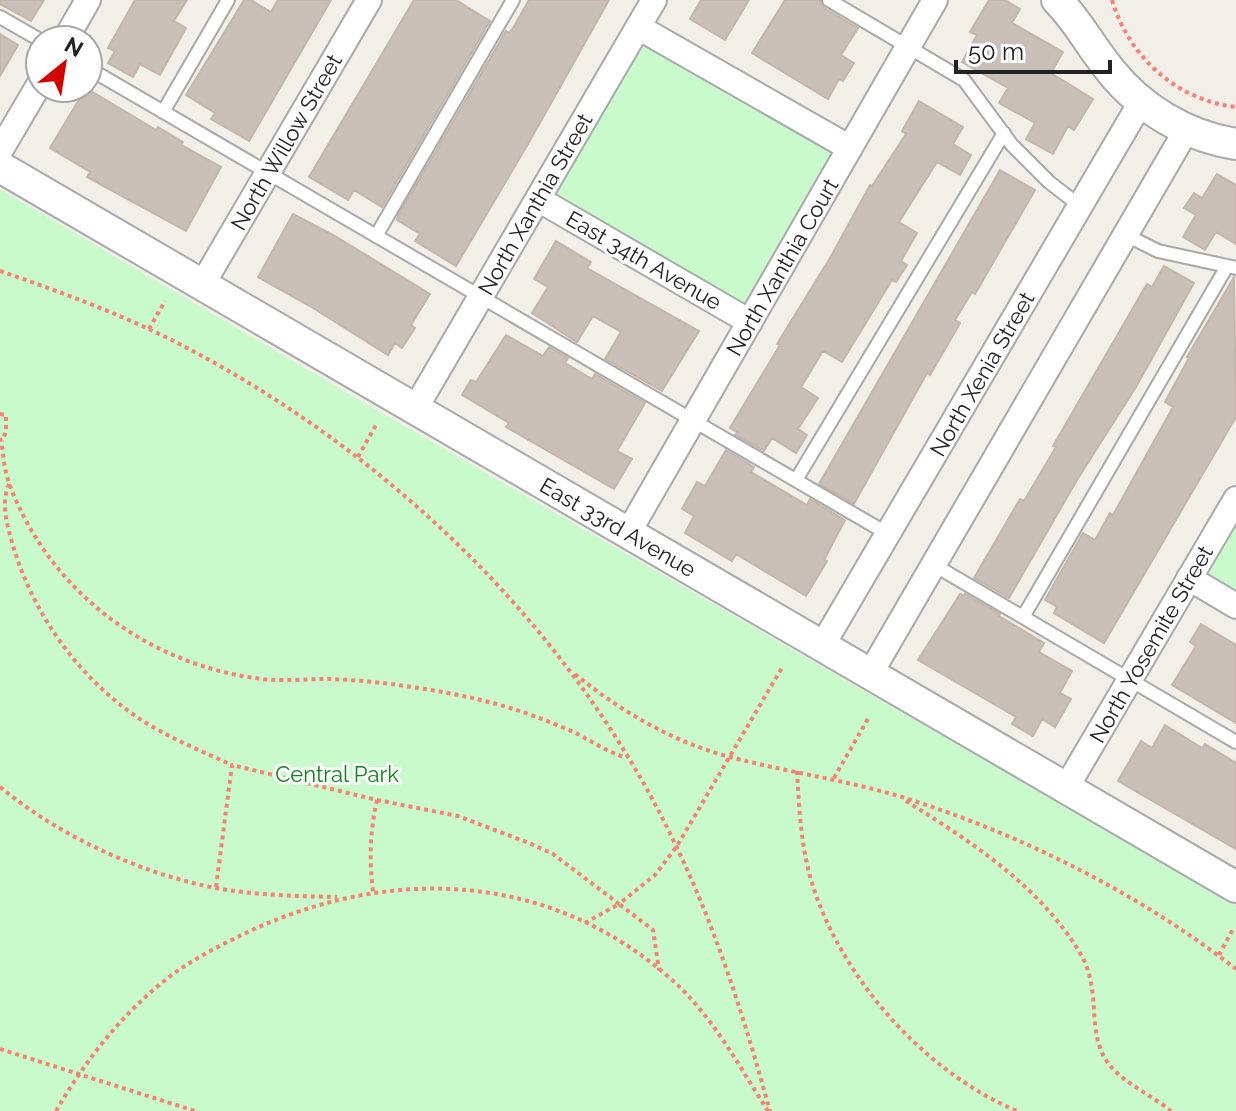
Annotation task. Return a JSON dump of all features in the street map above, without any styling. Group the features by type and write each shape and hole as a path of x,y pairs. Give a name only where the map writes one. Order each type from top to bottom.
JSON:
{"street":[{"path":"74,24 88,0"},
{"name":"North Willow Street","path":"202,285 369,0"},
{"name":"North Xanthia Street","path":"415,409 654,0"},
{"name":"North Xanthia Court","path":"628,533 935,0"},
{"path":"1057,0 1109,69 1141,102 1187,129 1236,144"},
{"path":"638,27 850,148"},
{"name":"North Xenia Street","path":"822,646 1141,102"},
{"path":"0,151 28,104"},
{"path":"870,674 1187,129"},
{"name":"East 33rd Avenue","path":"0,167 1236,887"},
{"name":"East 34th Avenue","path":"538,199 750,322"},
{"name":"North Yosemite Street","path":"1066,788 1236,499"},
{"path":"1189,578 1236,606"}],"lane":[{"path":"163,112 228,0"},
{"path":"376,236 513,0"},
{"path":"829,0 964,80 1012,145 1049,182 1080,206"},
{"path":"0,17 24,31"},
{"path":"104,77 888,534"},
{"path":"796,480 1004,133"},
{"path":"1023,617 1231,268 1158,251 1126,235"},
{"path":"934,565 1236,742"}],"path":[{"path":"1112,0 1129,40 1156,72 1188,93 1236,107"},
{"path":"0,271 100,307 149,329 262,391 358,457 419,508 512,601 570,670 626,757 677,846 717,938 745,1020 769,1111"},
{"path":"149,329 165,301"},
{"path":"0,414 6,415 6,432 1,439 9,483 37,540 61,573 90,604 164,653 204,667 256,679 332,679 444,692 509,706 568,729 609,752 626,757"},
{"path":"358,457 376,425"},
{"path":"9,483 3,498 4,510 19,564 51,629 109,695 134,716 232,765 458,816 553,854 653,930 659,970"},
{"path":"585,923 619,904 655,875 677,846 783,666"},
{"path":"570,670 644,721 699,747 730,757 834,778 973,822 1062,862 1172,924 1236,969"},
{"path":"834,778 869,717"},
{"path":"216,887 232,765"},
{"path":"797,771 800,824 811,881 832,931 855,970 882,1010 911,1040 948,1072 997,1103 1017,1111"},
{"path":"0,787 36,814 108,853 174,877 242,892 343,897"},
{"path":"901,797 996,862 1028,890 1057,923 1081,953 1093,981 1095,1029 1100,1050 1123,1078 1171,1111"},
{"path":"373,893 369,860 377,800"},
{"path":"56,1111 79,1072 138,1004 212,948 284,916 343,897 410,888 486,891 529,901 585,923 639,955 701,1010 769,1111"},
{"path":"1219,955 1233,929"},
{"path":"0,1049 195,1111"}],"green space":[{"path":"644,45 833,154 744,304 555,195"},
{"name":"Central Park","path":"0,189 368,405 1236,905 1236,1111 0,1111"},
{"path":"1236,525 1236,589 1208,573"}],"building":[{"path":"0,0 44,0 31,21 0,4"},
{"path":"135,0 187,0 174,21 186,28 160,75 140,64 133,77 108,63 115,51 108,48"},
{"path":"244,0 251,0 271,12 278,0 331,0 249,141 211,119 215,113 186,95"},
{"path":"414,0 456,0 490,21 382,207 354,190 348,200 309,177"},
{"path":"529,0 609,0 456,266 415,241 420,234 397,220 398,216 506,31 509,33 513,28"},
{"path":"701,0 749,0 725,40 690,19"},
{"path":"785,0 820,0 824,8 858,28 841,55 854,63 843,81 839,79 828,99 752,53"},
{"path":"989,0 1005,0 1020,9 1012,23 1063,52 1051,73 1093,99 1074,130 1068,126 1053,154 1026,139 1035,123 999,103 1008,88 962,62 977,35 970,32"},
{"path":"0,34 18,45 0,76"},
{"path":"104,99 156,130 158,127 183,142 181,145 221,167 186,231 87,177 90,172 50,148 76,104 104,104"},
{"path":"919,101 963,127 953,144 971,155 960,175 937,162 899,222 917,233 901,261 907,265 896,282 892,280 842,362 823,351 801,387 818,398 798,429 807,435 796,453 772,438 764,451 735,435 737,432 730,428 870,185 906,134 902,131"},
{"path":"1000,170 1035,190 975,294 972,292 955,320 960,323 930,375 927,373 854,504 819,484"},
{"path":"1217,174 1236,185 1236,244 1216,232 1205,250 1183,237 1196,215 1184,208 1194,193 1202,198"},
{"path":"293,214 430,294 411,325 415,328 402,348 395,343 388,355 258,277"},
{"path":"556,241 591,262 587,268 699,331 662,391 605,359 621,332 593,316 577,342 532,313 548,287 534,279"},
{"path":"1164,266 1194,283 1136,387 1077,480 1009,598 974,578 1020,499 1024,501 1056,447 1053,446 1147,284 1152,287"},
{"path":"1234,277 1236,417 1104,643 1054,613 1057,607 1045,600 1083,533 1095,540 1110,513 1113,515 1173,407 1165,402 1187,357"},
{"path":"506,335 543,356 549,347 568,358 565,363 592,379 595,374 645,403 617,451 632,459 614,489 506,427 509,423 462,395 471,380 476,382"},
{"path":"726,450 754,467 751,472 807,505 810,499 845,520 824,560 827,561 806,596 736,554 732,561 685,533 694,516 682,509 697,482 705,486"},
{"path":"960,594 1000,614 1044,643 1039,652 1072,671 1060,693 1071,699 1055,727 1042,719 1033,736 1012,724 1016,717 918,660"},
{"path":"1201,624 1236,645 1236,723 1172,685 1196,646 1190,642"},
{"path":"1165,725 1202,748 1205,744 1236,763 1236,849 1118,781 1141,741 1152,748"}]}
